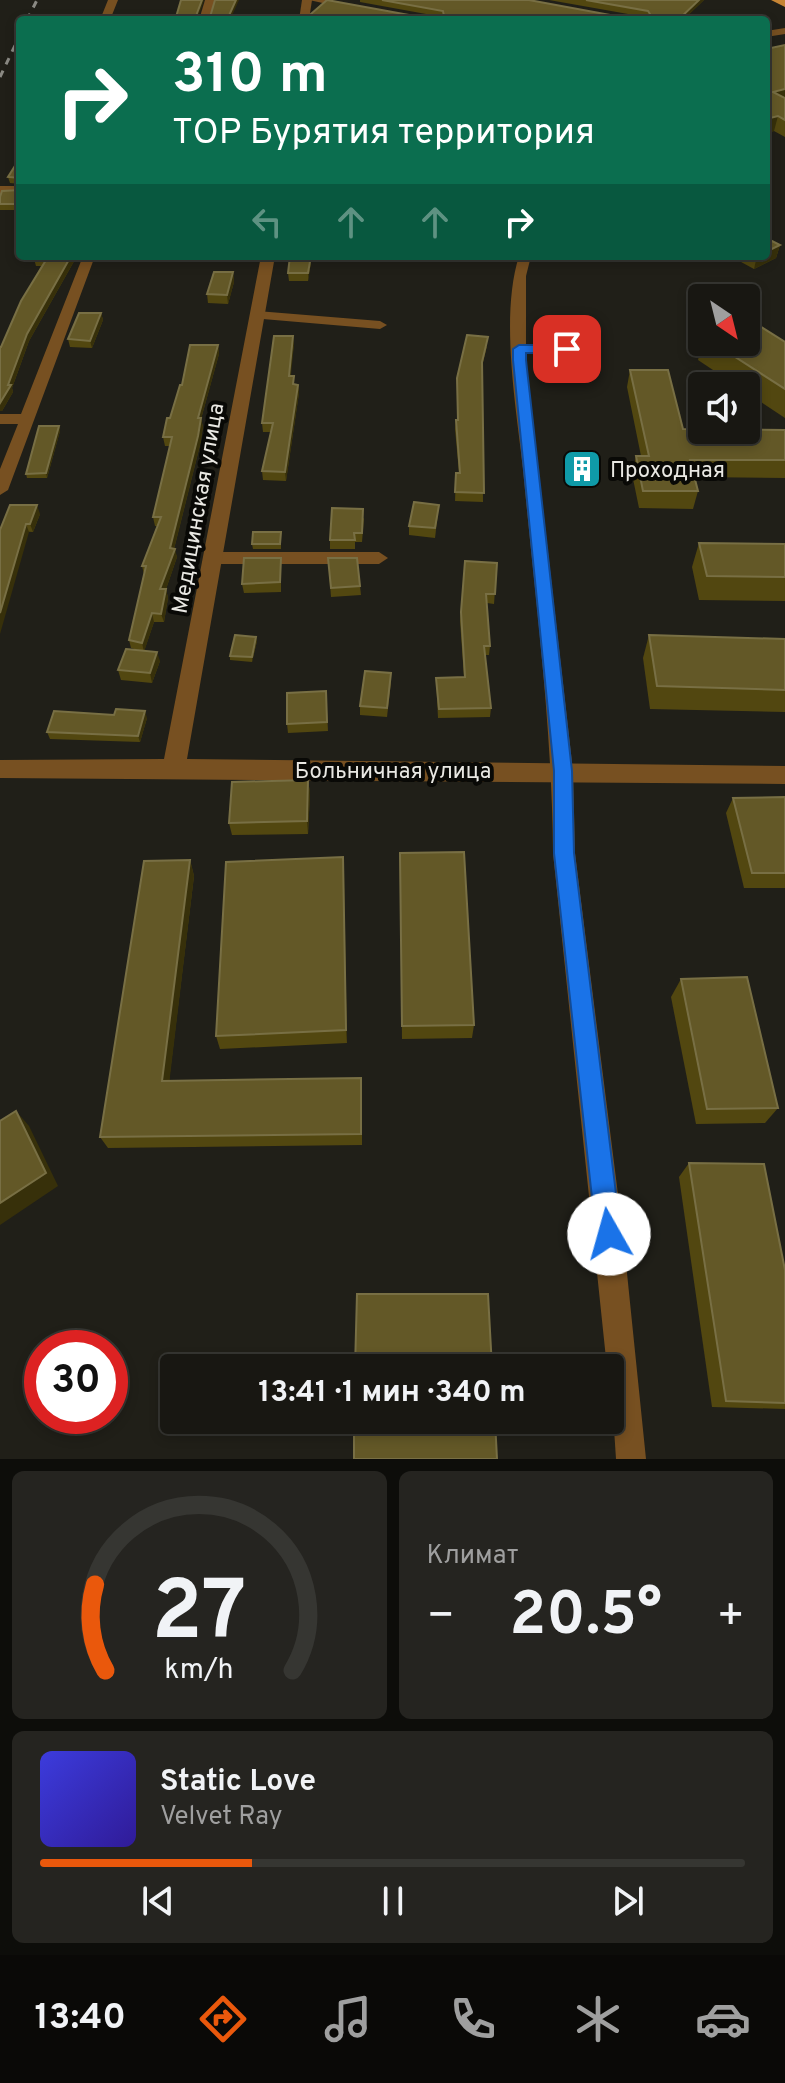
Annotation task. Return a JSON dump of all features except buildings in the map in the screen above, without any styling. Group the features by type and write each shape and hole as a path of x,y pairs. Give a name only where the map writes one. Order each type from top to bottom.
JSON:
{"main road":[{"path":"776,0 785,4"}],"street":[{"path":"314,0 360,8"},
{"path":"0,490 87,260"},
{"name":"Медицинская улица","path":"174,768 267,260"},
{"path":"524,260 519,276 519,349 563,771 564,853 631,1459"},
{"path":"257,315 380,325"},
{"path":"519,349 590,350"},
{"path":"0,419 25,419"},
{"path":"212,558 379,558"},
{"name":"Больничная улица","path":"0,769 785,775"}],"railway":[{"path":"29,16 37,0"},
{"path":"0,77 16,43"}],"place":[{"name":"Проходная","path":"582,469"}],"route":[{"path":"567,349 519,349 519,360 563,771 564,853 609,1234"}]}
